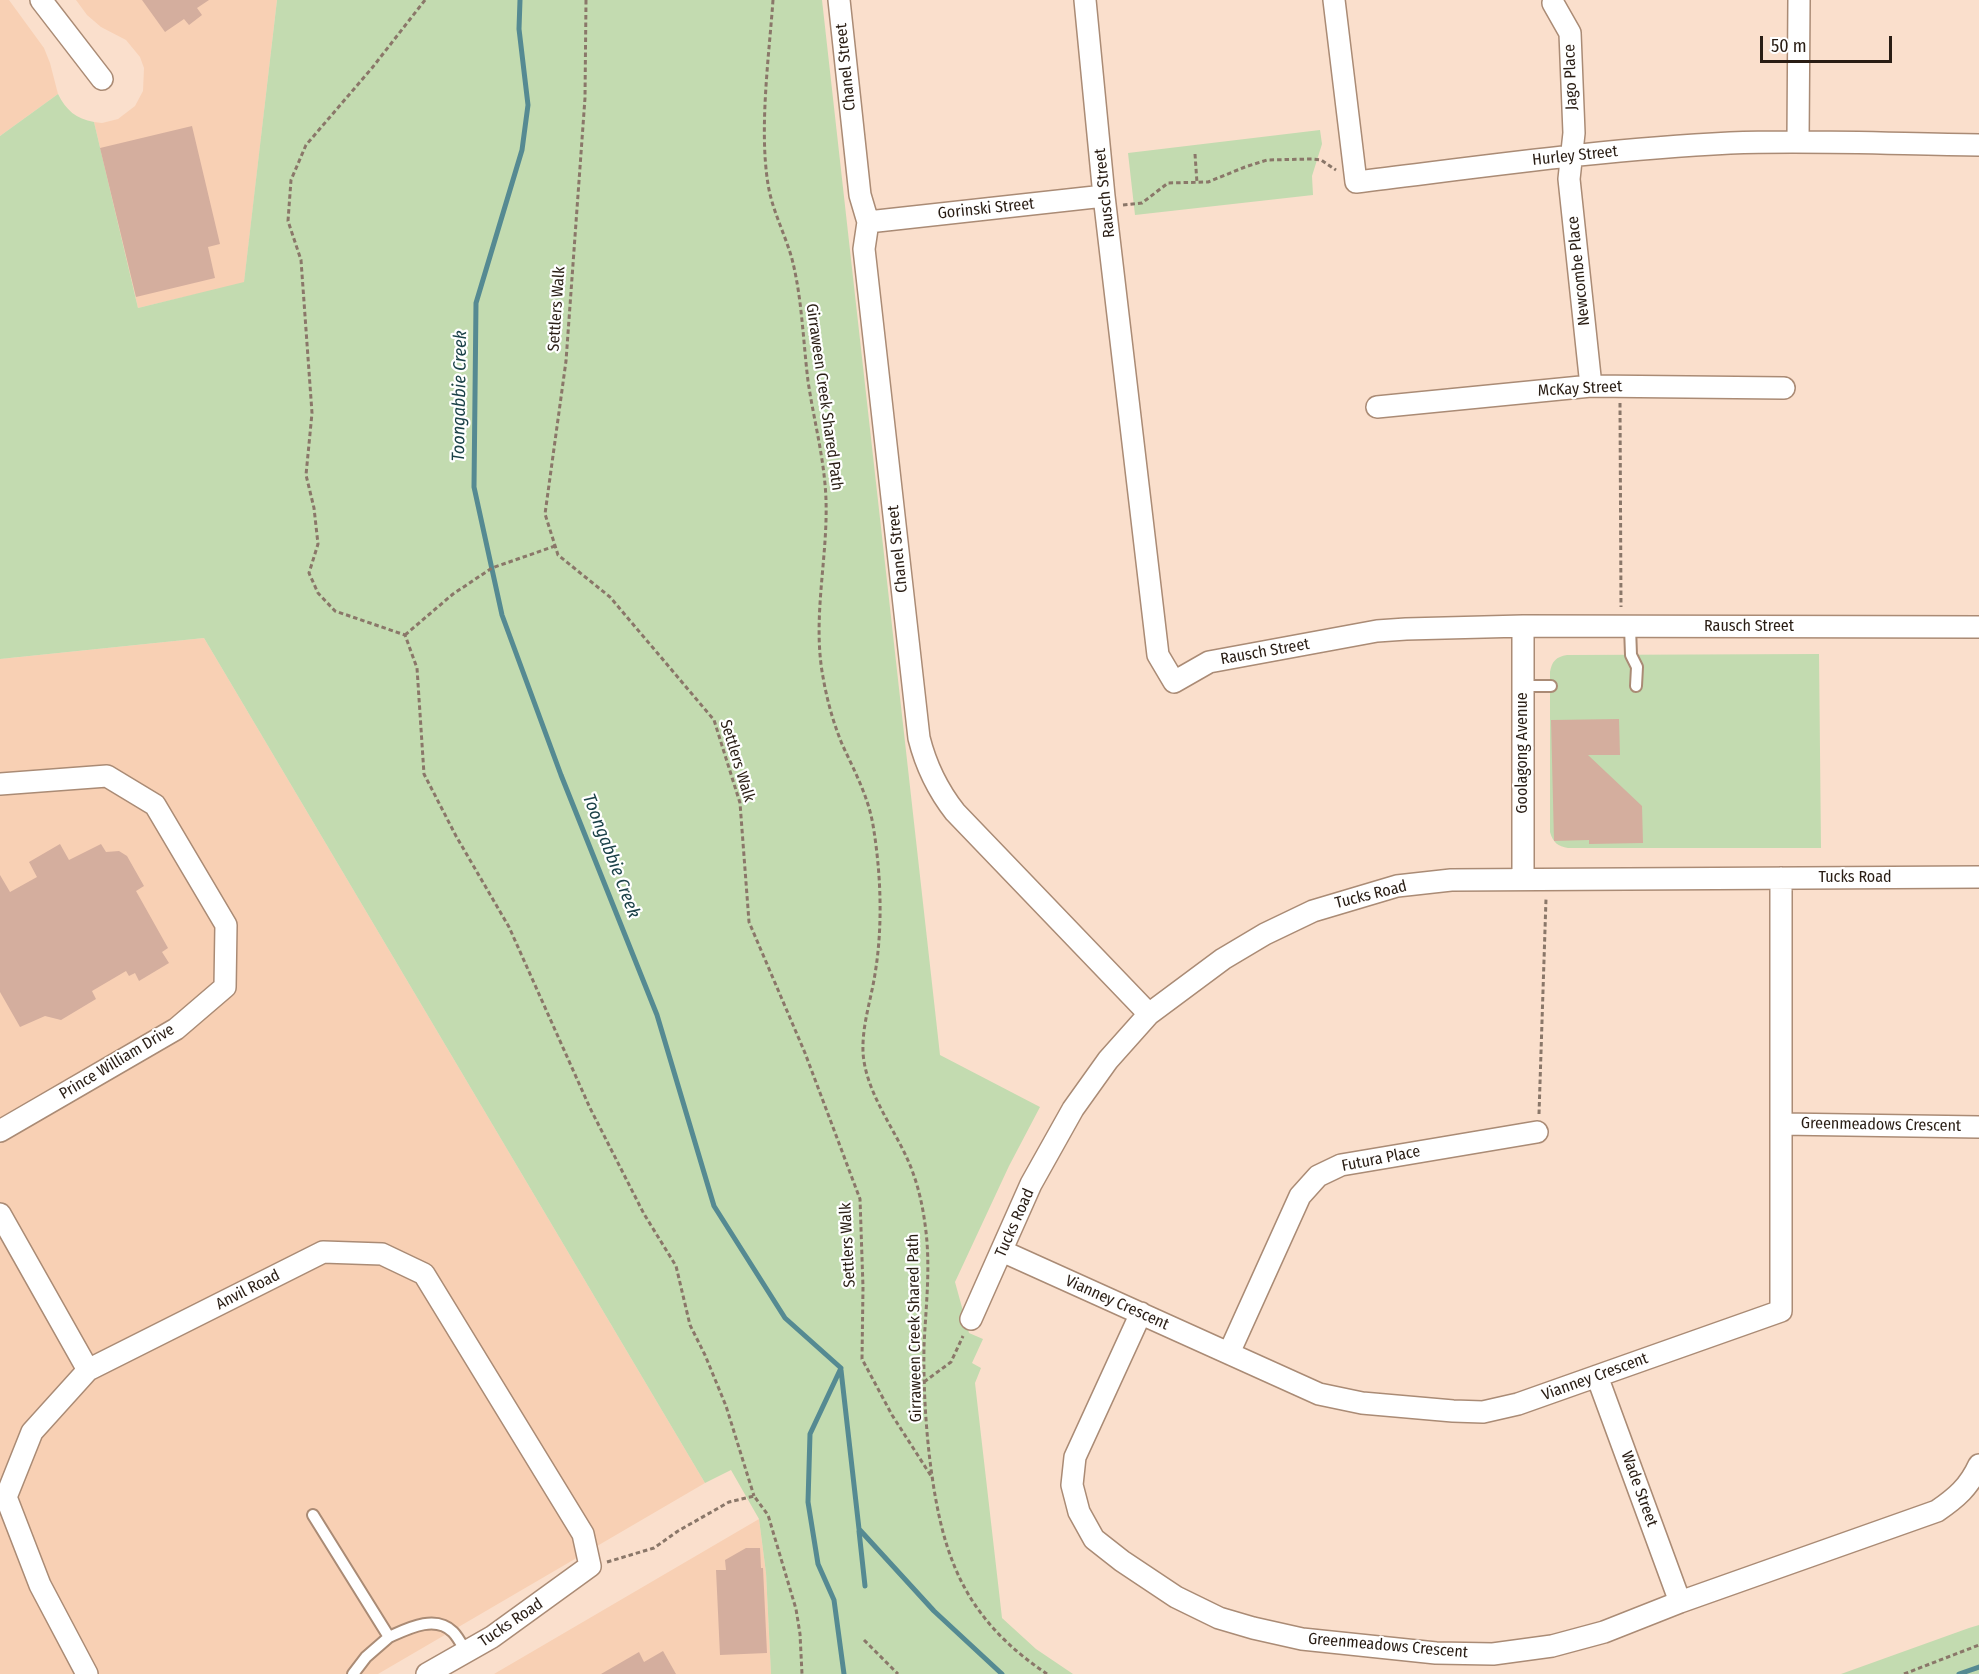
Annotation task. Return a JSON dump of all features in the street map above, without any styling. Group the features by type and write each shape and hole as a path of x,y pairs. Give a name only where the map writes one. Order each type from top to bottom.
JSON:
{"street":[{"path":"41,0 102,79"},
{"name":"Chanel Street","path":"839,0 860,195 868,222 864,249 919,738 925,762 939,791 955,812 1149,1014"},
{"name":"Rausch Street","path":"1085,0 1105,201 1158,655 1174,682 1209,662 1377,632 1523,626 1979,627"},
{"path":"1334,0 1356,182"},
{"path":"1798,141 1799,0"},
{"name":"Jago Place","path":"1553,3 1570,33 1574,133 1570,156"},
{"name":"Hurley Street","path":"1356,182 1570,156 1728,144 1798,141 1979,145"},
{"name":"Newcombe Place","path":"1570,156 1569,180 1591,386"},
{"name":"Gorinski Street","path":"868,222 1105,201"},
{"name":"McKay Street","path":"1377,407 1591,386 1784,387"},
{"name":"Goolagong Avenue","path":"1522,879 1523,626"},
{"name":"Prince William Drive","path":"0,784 107,776 155,805 226,925 225,987 176,1029 0,1131"},
{"name":"Tucks Road","path":"971,1319 1031,1184 1073,1109 1108,1060 1149,1014 1223,959 1265,934 1313,911 1397,886 1451,880 1979,877"},
{"name":"Vianney Crescent","path":"1002,1251 1319,1394 1362,1403 1453,1411 1483,1412 1518,1404 1781,1311 1781,878"},
{"name":"Greenmeadows Crescent","path":"1782,1124 1979,1127"},
{"name":"Futura Place","path":"1229,1353 1300,1196 1318,1176 1341,1165 1537,1132"},
{"path":"0,1214 88,1370"},
{"name":"Anvil Road","path":"87,1674 40,1585 6,1497 32,1432 88,1370 323,1252 382,1254 424,1274 583,1534 590,1566"},
{"name":"Greenmeadows Crescent","path":"1141,1313 1075,1457 1072,1485 1079,1512 1094,1539 1122,1562 1176,1597 1219,1618 1292,1637 1436,1653 1493,1654 1552,1646 1604,1632 1680,1602 1937,1511 1960,1495 1972,1481 1979,1466"},
{"name":"Wade Street","path":"1597,1376 1680,1602"},
{"name":"Tucks Road","path":"435,1672 536,1606 590,1566"}],"lane":[{"path":"1626,627 1631,655 1637,667 1636,686"},
{"path":"1523,686 1551,686"},
{"path":"313,1515 389,1637"},
{"path":"353,1674 366,1657 389,1637 417,1625 431,1623 444,1626 453,1632 466,1652"}],"path":[{"path":"405,635 335,612 318,593 309,573 318,544 314,508 306,476 312,413 301,260 288,220 291,180 306,145 372,68 425,0"},
{"name":"Settlers Walk","path":"586,0 585,98 566,361 545,514 558,555 610,597 714,720 740,803 749,922 805,1053 860,1199 863,1287 862,1359 892,1415 934,1481"},
{"name":"Girraween Creek Shared Path","path":"773,0 765,152 768,186 792,259 808,382 825,486 825,548 819,638 822,671 829,709 859,778 873,823 878,880 879,937 875,975 865,1023 863,1058 875,1094 909,1161 918,1188 925,1222 929,1263 924,1382 934,1481 941,1522 961,1581 972,1603 997,1633 1047,1674"},
{"path":"1195,154 1197,183"},
{"path":"1105,201 1142,202 1168,183 1197,183 1215,180 1267,160 1291,158 1321,160 1356,182"},
{"path":"1620,387 1626,627"},
{"path":"405,635 453,594 492,568 555,546"},
{"path":"405,635 417,668 424,774 456,836 509,927 590,1108 644,1214 676,1266 690,1325 726,1406 754,1496 768,1515 796,1610 802,1674"},
{"path":"1537,1132 1541,1099 1547,879"},
{"path":"924,1382 951,1362 971,1319"},
{"path":"590,1566 654,1548 678,1531 729,1502 754,1496"},
{"path":"864,1640 898,1674"},
{"path":"1904,1674 1979,1645"}],"shaded area":[{"path":"0,0 9,0 44,48 58,94 0,136"},
{"path":"76,0 277,0 244,283 138,308 94,122 102,123 118,119 135,106 143,91 144,68 140,57 126,40 101,27 87,15"},
{"path":"204,638 705,1483 378,1674 0,1674 0,659"},
{"path":"759,1519 766,1573 771,1674 494,1674"}],"green space":[{"path":"277,0 822,0 940,1055 1040,1107 1009,1166 955,1282 969,1333 983,1339 972,1363 981,1368 975,1383 1002,1618 1036,1649 1073,1674 771,1674 766,1573 759,1519 731,1470 705,1483 204,638 0,659 0,136 58,94 72,113 94,122 138,308 244,282"},
{"path":"1320,130 1322,144 1312,176 1313,195 1135,215 1128,153"},
{"path":"1819,654 1821,848 1568,848 1554,841 1550,832 1550,672 1557,658 1567,655"},
{"path":"1979,1625 1979,1674 1841,1674 1969,1628"}],"building":[{"path":"142,0 209,0 197,8 202,15 189,25 184,19 165,32"},
{"path":"192,126 220,244 208,247 215,278 136,297 100,148"},
{"path":"1619,719 1620,755 1588,755 1642,806 1643,843 1589,844 1589,840 1554,841 1551,720"},
{"path":"60,844 69,860 101,844 106,852 119,851 127,856 144,886 136,891 168,948 162,952 169,963 139,981 135,973 129,976 126,971 92,991 96,999 61,1020 45,1016 20,1027 0,992 0,875 10,892 37,877 29,862"},
{"path":"746,1548 760,1548 767,1653 720,1655 716,1570 726,1570 725,1560"},
{"path":"663,1651 676,1674 601,1674 639,1652 644,1662"}],"waterway":[{"name":"Toongabbie Creek","path":"520,0 519,29 528,105 522,150 476,303 474,487 502,615 561,775 657,1015 714,1206 785,1318 841,1368 810,1434 808,1502 818,1564 834,1600 844,1674"},
{"path":"841,1370 859,1529 934,1611 1002,1674"},
{"path":"859,1531 865,1586"},
{"path":"1959,1674 1979,1667"}]}
